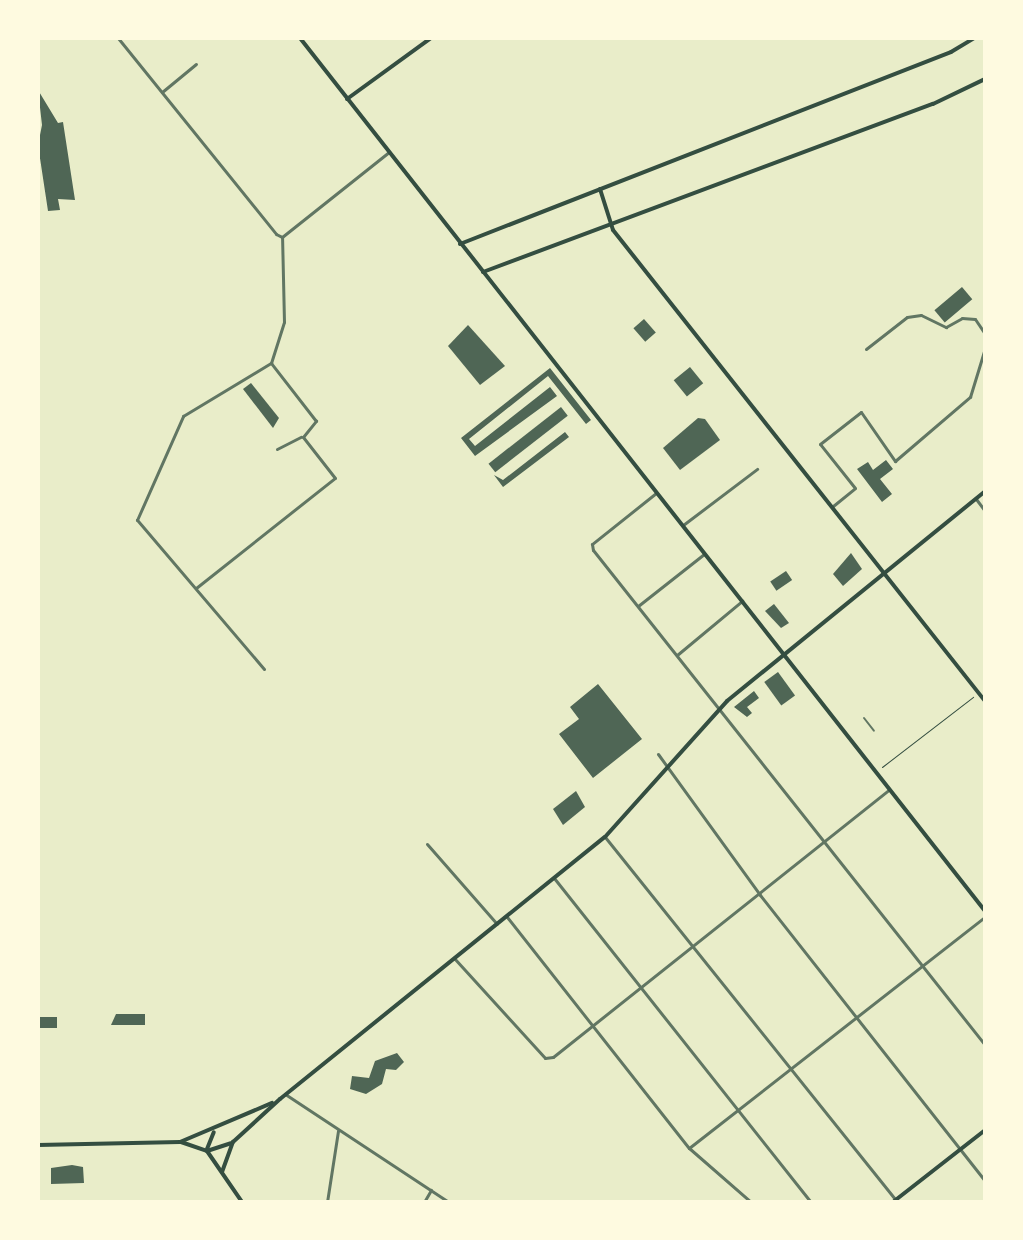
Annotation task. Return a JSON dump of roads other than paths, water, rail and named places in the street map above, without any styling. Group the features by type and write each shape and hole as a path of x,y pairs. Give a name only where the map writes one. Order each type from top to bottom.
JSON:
{"main road":[{"path":"300,38 985,914"},
{"path":"347,99 431,38"},
{"path":"460,244 951,52 974,38"},
{"path":"483,272 985,79"},
{"path":"600,189 611,224 985,701"},
{"path":"207,1151 233,1142 285,1094 605,837 720,710 783,653 985,491"},
{"path":"38,1145 180,1142 242,1119 278,1100"},
{"path":"242,1119 250,1128"},
{"path":"207,1151 215,1130"},
{"path":"895,1201 985,1130"},
{"path":"180,1142 207,1151 242,1202"},
{"path":"222,1172 233,1142"}],"street":[{"path":"118,38 282,237 284,322 271,363 183,416 138,511 140,527 264,669"},
{"path":"161,92 196,64"},
{"path":"282,237 389,152"},
{"path":"866,349 907,317 921,315 946,327 962,318 975,319 985,334"},
{"path":"832,508 855,488 820,444 861,412 895,461 970,397 985,348"},
{"path":"271,363 316,421 303,437 277,449"},
{"path":"194,590 335,478 303,437"},
{"path":"682,526 757,469"},
{"path":"656,493 592,544 676,655 985,1045"},
{"path":"976,499 985,511"},
{"path":"638,606 704,554"},
{"path":"676,655 742,601"},
{"path":"864,718 874,731"},
{"path":"658,754 666,771 760,895 985,1181"},
{"path":"454,958 545,1058 553,1057 890,790"},
{"path":"605,837 895,1201"},
{"path":"427,844 497,924"},
{"path":"554,878 811,1202"},
{"path":"689,1148 985,914"},
{"path":"507,916 689,1148 751,1202"},
{"path":"285,1094 449,1202"},
{"path":"327,1202 339,1129"},
{"path":"424,1202 431,1190"}]}
